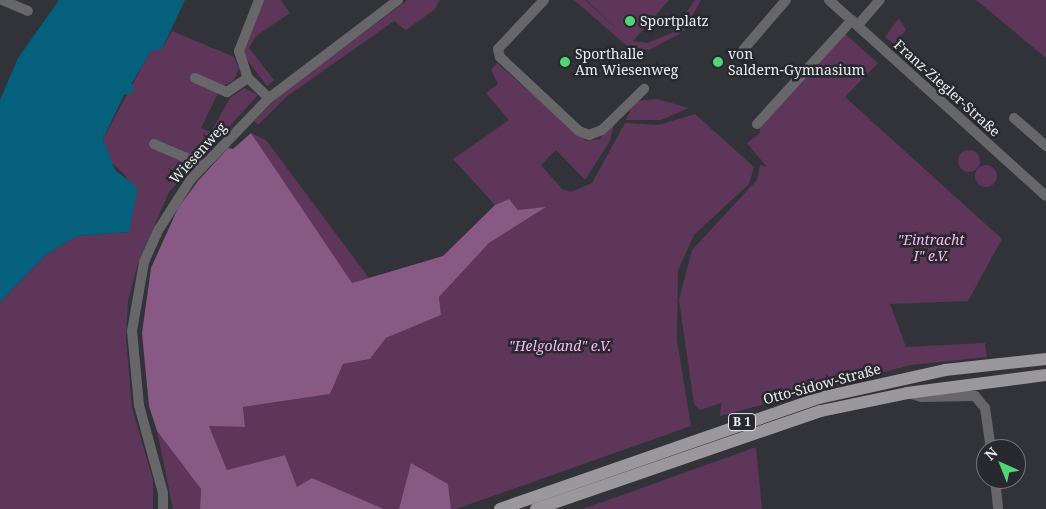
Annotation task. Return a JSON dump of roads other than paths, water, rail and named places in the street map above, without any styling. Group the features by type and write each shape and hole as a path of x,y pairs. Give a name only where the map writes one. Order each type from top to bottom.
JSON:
{"main road":[{"name":"Otto-Sidow-Straße","path":"500,509 819,398 945,370 1046,359"},
{"name":"Otto-Sidow-Straße","path":"536,509 736,436 821,411 907,393 1046,375"}],"street":[{"path":"2,0 28,11"},
{"path":"260,0 239,51 248,78 269,98"},
{"name":"Wiesenweg","path":"162,509 134,367 135,298 159,229 174,201 203,165 269,98 398,0"},
{"path":"544,0 498,49 500,57 579,132 589,135 602,130 644,89"},
{"path":"743,50 786,0"},
{"name":"Franz-Ziegler-Straße","path":"829,0 1046,196"},
{"path":"757,124 855,23 880,0"},
{"path":"195,78 227,92 248,78"},
{"path":"1014,118 1046,146"},
{"path":"154,144 203,165"},
{"path":"907,393 921,398 975,396 983,402 989,439"},
{"path":"996,489 998,509"}],"water":[{"path":"59,0 185,0 162,49 151,51 132,83 133,93 124,95 103,139 115,170 138,188 129,232 77,236 47,254 0,302 0,100 18,58"}],"place":[{"name":"Sportplatz","path":"630,21"},
{"name":"Sporthalle Am Wiesenweg","path":"565,62"},
{"name":"von Saldern-Gymnasium","path":"718,62"}],"park label":[{"name":"\"Eintracht I\" e.V.","path":"931,248"},
{"name":"\"Helgoland\" e.V.","path":"560,346"}]}
